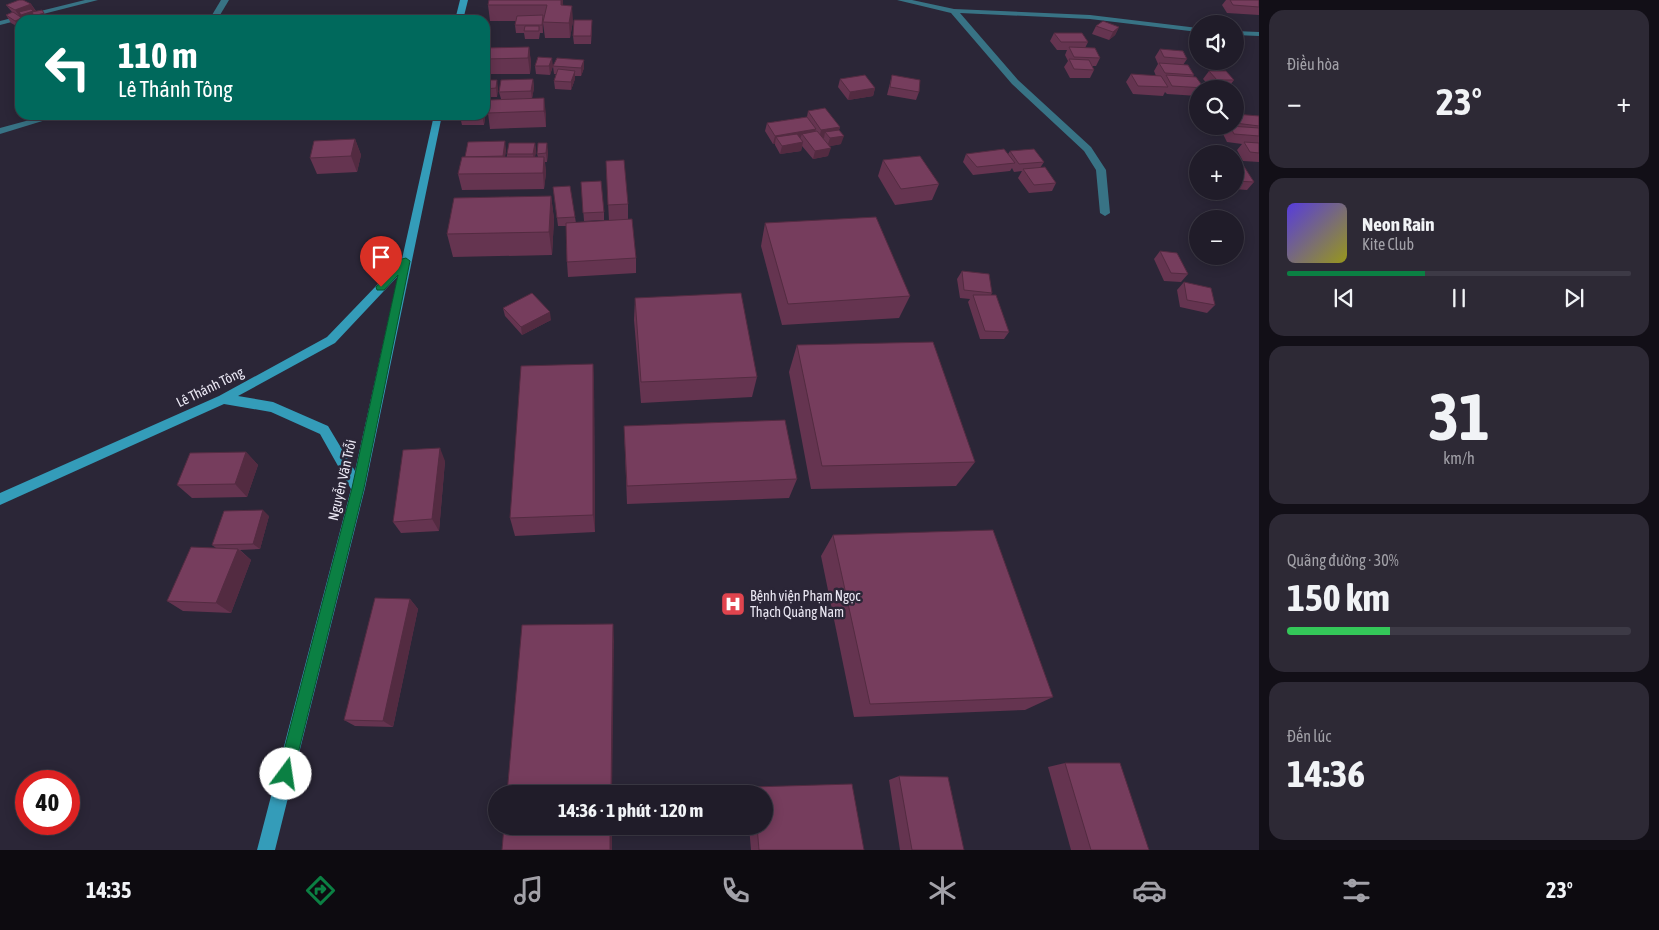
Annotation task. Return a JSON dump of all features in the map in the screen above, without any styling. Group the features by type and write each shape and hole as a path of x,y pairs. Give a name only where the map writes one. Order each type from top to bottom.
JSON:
{"street":[{"path":"35,15 94,0"},
{"path":"216,15 225,0"},
{"path":"460,15 464,0"},
{"path":"901,0 954,11 1090,17 1189,29"},
{"path":"954,11 1015,82 1088,149 1101,170 1105,212"},
{"path":"0,24 15,20"},
{"path":"1244,33 1259,34"},
{"path":"0,131 40,120"},
{"name":"Nguyễn Văn Trỗi","path":"266,850 358,488 437,120"},
{"name":"Lê Thánh Tông","path":"0,500 223,398 331,340 406,261"},
{"path":"223,398 273,407 324,430 358,488"}],"building":[{"path":"19,0 31,4 15,10 6,5"},
{"path":"489,0 561,0 561,5 572,6 569,23 543,22 547,5 488,5"},
{"path":"1230,0 1259,0 1259,7 1233,5"},
{"path":"31,9 33,11 21,15 19,12"},
{"path":"42,10 44,13 34,15 32,12"},
{"path":"13,12 18,15 15,15 15,21 6,15"},
{"path":"543,15 542,25 515,25 517,16"},
{"path":"574,20 592,20 591,36 573,36"},
{"path":"1103,21 1119,27 1113,32 1096,26"},
{"path":"525,26 539,26 539,31 524,31"},
{"path":"1054,33 1082,33 1088,42 1061,42"},
{"path":"529,47 528,58 490,59 490,48"},
{"path":"1069,47 1095,48 1100,58 1074,57"},
{"path":"1160,49 1183,51 1187,59 1164,57"},
{"path":"538,57 552,58 549,66 535,66"},
{"path":"557,58 584,60 581,68 553,66"},
{"path":"1069,59 1089,60 1094,70 1074,69"},
{"path":"1159,63 1188,65 1189,70 1194,75 1165,73"},
{"path":"558,69 575,71 571,82 554,81"},
{"path":"1209,71 1226,71 1234,80 1217,80"},
{"path":"1131,74 1161,76 1168,87 1138,86"},
{"path":"865,75 875,88 850,92 840,79"},
{"path":"892,75 920,80 919,92 890,87"},
{"path":"1166,75 1196,77 1198,80 1189,80 1189,87 1172,86"},
{"path":"533,79 531,91 499,92 501,80"},
{"path":"490,80 497,80 496,88 490,89"},
{"path":"544,98 544,111 490,113 490,100"},
{"path":"825,108 840,127 821,130 808,111"},
{"path":"1244,115 1259,116 1259,126 1244,124"},
{"path":"807,117 816,129 775,136 767,123"},
{"path":"1244,127 1259,128 1259,136 1244,135"},
{"path":"839,130 844,136 830,138 825,132"},
{"path":"817,131 831,148 815,151 802,134"},
{"path":"797,134 803,142 782,146 776,137"},
{"path":"355,139 351,156 310,158 314,141"},
{"path":"505,141 503,156 465,157 468,142"},
{"path":"1244,142 1259,143 1259,153 1250,152"},
{"path":"509,143 535,143 533,154 507,154"},
{"path":"538,143 547,143 546,153 537,154"},
{"path":"1004,149 1015,163 977,167 966,154"},
{"path":"1034,149 1044,162 1019,164 1010,151"},
{"path":"920,156 939,184 901,189 883,160"},
{"path":"462,157 544,157 543,173 458,174"},
{"path":"624,160 628,204 608,205 606,161"},
{"path":"1244,166 1254,182 1244,181"},
{"path":"1045,167 1056,183 1034,185 1023,169"},
{"path":"601,181 604,212 583,213 581,182"},
{"path":"570,186 575,217 557,218 553,187"},
{"path":"551,196 549,232 447,234 454,198"},
{"path":"876,217 910,296 788,304 765,223"},
{"path":"632,219 636,258 567,262 566,223"},
{"path":"1160,251 1177,253 1188,274 1171,273"},
{"path":"962,271 989,274 992,293 964,290"},
{"path":"1184,282 1211,288 1215,305 1187,300"},
{"path":"532,293 550,312 521,327 503,308"},
{"path":"741,293 757,377 641,382 635,298"},
{"path":"973,295 996,295 1009,332 985,331"},
{"path":"933,342 975,462 822,466 797,345"},
{"path":"593,364 593,515 510,518 521,366"},
{"path":"785,420 797,479 627,486 624,426"},
{"path":"440,448 432,519 393,522 403,450"},
{"path":"246,452 235,484 177,485 190,453"},
{"path":"263,510 253,544 212,545 224,511"},
{"path":"993,530 1053,697 870,704 833,535"},
{"path":"191,547 238,549 216,603 167,601"},
{"path":"375,598 410,599 383,721 344,720"},
{"path":"613,624 611,785 508,785 522,625"},
{"path":"1065,763 1120,763 1149,850 1091,850"},
{"path":"899,776 948,777 964,850 912,850"},
{"path":"852,784 864,850 759,850 758,835 773,835 773,786"},
{"path":"503,835 610,835 610,850 502,850"}],"place":[{"name":"Bệnh viện Phạm Ngọc Thạch Quảng Nam","path":"733,604"}],"route":[{"path":"286,774 358,488 406,261 381,287"}]}
